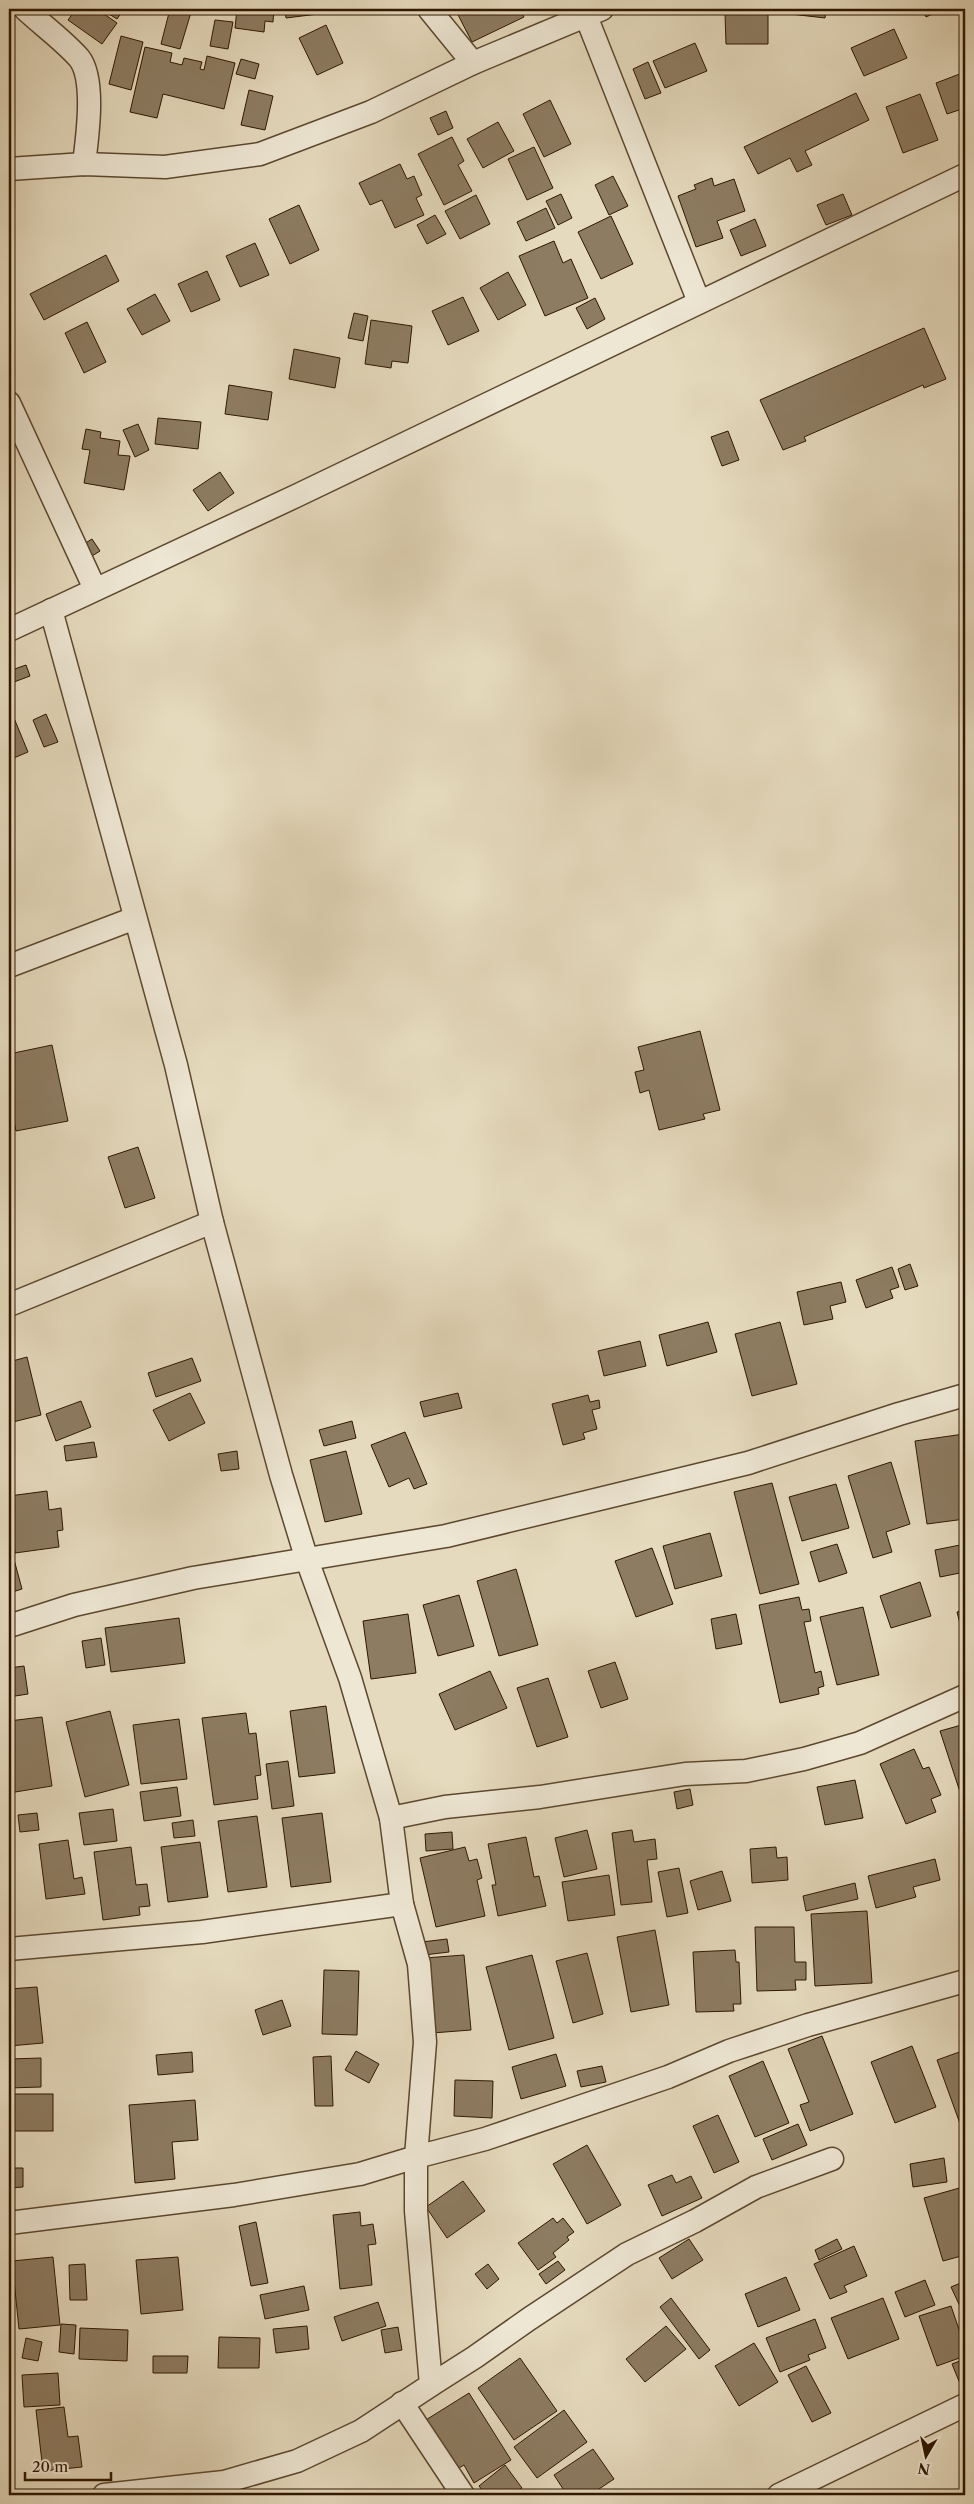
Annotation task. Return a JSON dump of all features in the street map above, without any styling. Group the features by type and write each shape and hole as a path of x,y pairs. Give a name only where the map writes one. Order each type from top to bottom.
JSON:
{"street":[{"path":"25,9 80,60 88,86 89,116 84,164"},
{"path":"429,9 473,63"},
{"path":"9,169 84,164 165,167 260,154 372,112 473,63 594,13 699,302"},
{"path":"9,630 95,588 296,496 965,175"},
{"path":"9,403 95,588"},
{"path":"51,610 176,1066 212,1222 306,1560 350,1678 391,1818 402,1904 419,1964 425,2042 416,2156 416,2211 430,2385"},
{"path":"9,966 135,918"},
{"path":"9,1306 212,1222"},
{"path":"9,1626 74,1605 183,1580 446,1536 748,1463 899,1414 965,1395"},
{"path":"391,1818 445,1808 685,1774 746,1771 804,1759 860,1743 965,1696"},
{"path":"9,1949 202,1932 402,1904"},
{"path":"9,2223 234,2195 360,2174 416,2156 486,2139 668,2076 730,2051 808,2025 965,1981"},
{"path":"104,2495 224,2482 297,2461 361,2430 475,2358 529,2319 627,2254 694,2221 756,2187 832,2159"},
{"path":"402,2404 463,2495"},
{"path":"779,2495 965,2405"}],"building":[{"path":"76,9 97,9 117,23 102,44 68,20"},
{"path":"101,9 124,9 117,19"},
{"path":"170,9 192,9 180,49 161,44"},
{"path":"237,9 274,9 273,22 265,21 264,32 235,28"},
{"path":"285,9 317,9 318,14 286,18"},
{"path":"455,9 520,9 524,17 472,42"},
{"path":"782,9 826,9 825,18 782,13"},
{"path":"922,9 943,9 926,17"},
{"path":"725,14 768,14 768,44 726,44"},
{"path":"215,20 233,22 228,49 210,46"},
{"path":"326,25 343,63 317,75 299,38"},
{"path":"894,29 907,58 864,76 851,48"},
{"path":"121,36 143,42 131,90 109,84"},
{"path":"695,43 707,71 665,88 653,61"},
{"path":"145,47 172,53 170,62 182,65 184,58 202,62 200,69 204,70 207,56 235,63 224,109 163,94 157,118 130,112"},
{"path":"241,59 259,64 255,79 236,74"},
{"path":"648,62 661,93 645,99 633,69"},
{"path":"965,72 965,108 947,114 936,83"},
{"path":"249,90 273,96 265,130 241,125"},
{"path":"856,93 869,120 805,151 812,165 797,172 790,158 758,174 744,147"},
{"path":"920,94 938,140 903,153 886,107"},
{"path":"550,100 571,144 544,157 523,114"},
{"path":"446,111 453,128 438,135 430,118"},
{"path":"498,122 514,151 483,168 467,139"},
{"path":"452,137 464,161 458,165 472,191 444,205 418,154"},
{"path":"534,147 553,188 527,200 508,159"},
{"path":"400,164 407,179 414,176 422,195 416,198 424,215 395,228 382,200 370,205 359,183"},
{"path":"613,176 628,206 609,215 595,185"},
{"path":"712,178 714,186 734,179 745,211 717,221 723,238 696,247 678,196 696,189 694,185"},
{"path":"561,194 572,218 558,225 546,201"},
{"path":"843,194 852,215 826,225 817,205"},
{"path":"476,195 490,224 460,239 445,211"},
{"path":"299,205 319,250 290,264 269,219"},
{"path":"546,208 555,228 526,241 517,222"},
{"path":"435,215 446,234 427,244 417,225"},
{"path":"611,216 633,264 601,279 578,232"},
{"path":"755,219 766,246 741,256 730,230"},
{"path":"554,241 563,263 571,259 588,298 545,316 519,256"},
{"path":"255,243 269,275 240,287 226,256"},
{"path":"106,255 119,281 44,320 30,294"},
{"path":"207,271 220,300 191,312 178,284"},
{"path":"508,272 526,305 498,320 480,288"},
{"path":"155,294 170,321 142,335 127,309"},
{"path":"463,297 479,331 448,345 432,311"},
{"path":"595,298 605,319 587,329 576,308"},
{"path":"354,313 368,316 363,341 348,338"},
{"path":"371,320 412,326 408,363 392,361 391,368 365,364"},
{"path":"87,322 106,362 84,373 65,333"},
{"path":"924,328 946,379 924,388 923,385 804,437 806,441 783,450 760,400"},
{"path":"294,349 340,358 335,388 289,379"},
{"path":"229,385 272,392 268,420 225,414"},
{"path":"158,418 201,422 198,449 155,444"},
{"path":"138,424 149,450 135,457 123,430"},
{"path":"86,429 101,432 100,438 120,441 118,455 130,456 124,490 84,483 90,450 82,449"},
{"path":"728,431 739,460 722,466 711,437"},
{"path":"220,472 234,493 208,511 193,490"},
{"path":"92,539 100,551 84,561 76,549"},
{"path":"26,665 30,676 14,682 9,671"},
{"path":"9,706 28,752 9,760"},
{"path":"46,714 58,742 44,747 33,720"},
{"path":"700,1031 720,1110 703,1114 705,1119 659,1130 649,1090 640,1093 635,1072 644,1070 638,1047"},
{"path":"52,1045 68,1121 16,1131 9,1095 9,1054"},
{"path":"138,1147 155,1198 125,1208 108,1157"},
{"path":"910,1264 918,1286 905,1290 898,1269"},
{"path":"892,1267 899,1287 890,1290 893,1298 866,1308 856,1280"},
{"path":"841,1282 846,1302 830,1306 833,1319 804,1325 797,1292"},
{"path":"708,1322 717,1352 667,1366 659,1335"},
{"path":"780,1322 797,1384 752,1396 735,1334"},
{"path":"640,1341 646,1366 604,1376 598,1351"},
{"path":"27,1357 41,1415 9,1423 9,1362"},
{"path":"192,1358 201,1381 156,1397 148,1373"},
{"path":"190,1393 205,1423 169,1441 153,1410"},
{"path":"458,1393 462,1408 424,1417 420,1402"},
{"path":"588,1395 590,1402 599,1400 600,1408 592,1410 597,1429 583,1433 585,1439 563,1445 552,1404"},
{"path":"81,1401 91,1427 56,1441 46,1414"},
{"path":"352,1421 356,1438 324,1446 319,1430"},
{"path":"405,1432 427,1484 414,1489 409,1478 389,1487 371,1445"},
{"path":"964,1434 965,1519 927,1524 915,1441"},
{"path":"94,1442 97,1457 66,1461 64,1446"},
{"path":"237,1451 239,1469 221,1471 218,1454"},
{"path":"346,1451 362,1514 325,1522 310,1460"},
{"path":"891,1462 910,1524 886,1532 892,1552 873,1558 848,1476"},
{"path":"772,1483 799,1584 760,1594 734,1492"},
{"path":"836,1484 849,1528 802,1541 789,1497"},
{"path":"47,1491 49,1510 61,1508 63,1530 57,1531 59,1547 15,1553 9,1496"},
{"path":"710,1533 722,1576 675,1589 663,1546"},
{"path":"9,1541 22,1589 9,1593"},
{"path":"837,1544 847,1573 819,1582 810,1552"},
{"path":"965,1544 965,1572 940,1577 935,1550"},
{"path":"652,1548 673,1604 636,1617 615,1561"},
{"path":"516,1569 538,1645 499,1656 477,1581"},
{"path":"920,1582 931,1616 891,1628 880,1596"},
{"path":"459,1595 474,1646 438,1656 423,1605"},
{"path":"799,1597 802,1610 809,1609 811,1621 804,1622 815,1673 821,1671 824,1686 818,1688 819,1694 780,1703 759,1605"},
{"path":"863,1607 879,1675 837,1685 820,1617"},
{"path":"965,1610 965,1643 957,1612"},
{"path":"408,1614 416,1673 371,1679 363,1621"},
{"path":"736,1614 742,1644 716,1649 711,1619"},
{"path":"179,1618 185,1663 111,1672 105,1628"},
{"path":"101,1638 105,1665 86,1668 82,1641"},
{"path":"615,1662 628,1699 601,1708 588,1671"},
{"path":"24,1666 28,1694 9,1697 9,1668"},
{"path":"490,1671 507,1708 455,1730 439,1694"},
{"path":"548,1678 568,1737 537,1747 517,1688"},
{"path":"326,1706 335,1773 299,1777 290,1711"},
{"path":"110,1711 129,1785 85,1797 66,1722"},
{"path":"246,1713 249,1734 256,1733 261,1775 255,1776 258,1799 214,1805 202,1718"},
{"path":"42,1717 52,1786 9,1793 9,1721"},
{"path":"179,1719 187,1779 141,1784 133,1725"},
{"path":"965,1724 965,1794 961,1795 940,1731"},
{"path":"914,1749 923,1769 929,1767 941,1795 931,1799 936,1812 906,1824 880,1764"},
{"path":"288,1761 294,1806 272,1809 266,1764"},
{"path":"855,1780 863,1818 825,1825 817,1787"},
{"path":"177,1787 181,1816 144,1821 140,1792"},
{"path":"690,1789 693,1805 677,1809 674,1792"},
{"path":"113,1809 117,1841 84,1845 79,1813"},
{"path":"37,1813 39,1830 20,1832 18,1815"},
{"path":"322,1813 331,1882 291,1887 282,1818"},
{"path":"257,1816 267,1887 228,1892 218,1821"},
{"path":"193,1820 195,1836 174,1838 172,1823"},
{"path":"587,1830 597,1869 564,1877 555,1838"},
{"path":"632,1830 634,1842 655,1839 657,1859 647,1860 652,1902 621,1905 612,1833"},
{"path":"452,1832 453,1849 426,1851 425,1834"},
{"path":"526,1837 534,1877 539,1876 546,1906 498,1916 492,1885 496,1885 488,1844"},
{"path":"68,1840 74,1879 82,1877 85,1894 46,1899 39,1844"},
{"path":"200,1842 208,1897 168,1902 161,1847"},
{"path":"131,1847 136,1885 147,1884 150,1906 139,1907 140,1915 103,1920 94,1852"},
{"path":"465,1847 469,1861 477,1859 482,1878 477,1880 485,1916 436,1927 420,1858"},
{"path":"776,1847 777,1858 787,1857 788,1880 752,1883 750,1849"},
{"path":"935,1859 940,1880 913,1887 916,1897 876,1908 868,1876"},
{"path":"679,1868 688,1913 667,1917 658,1872"},
{"path":"722,1871 731,1901 698,1910 690,1881"},
{"path":"609,1875 615,1915 568,1921 562,1882"},
{"path":"855,1883 858,1899 806,1911 803,1896"},
{"path":"9,1891 11,1911 9,1911"},
{"path":"867,1911 872,1983 815,1986 811,1914"},
{"path":"755,1927 794,1927 795,1962 806,1962 806,1980 795,1980 796,1990 757,1991"},
{"path":"655,1930 669,2005 631,2012 617,1937"},
{"path":"447,1939 449,1952 424,1955 422,1942"},
{"path":"735,1950 736,1962 739,1962 741,2004 733,2004 734,2011 696,2012 693,1952"},
{"path":"587,1953 603,2014 573,2023 556,1961"},
{"path":"464,1955 471,2030 432,2033 425,1958"},
{"path":"532,1955 554,2038 509,2050 486,1967"},
{"path":"324,1970 359,1971 357,2035 322,2034"},
{"path":"37,1987 43,2043 9,2046 9,1989"},
{"path":"282,2000 291,2026 263,2035 255,2010"},
{"path":"822,2036 853,2114 810,2131 800,2105 809,2102 788,2049"},
{"path":"912,2046 936,2107 895,2123 871,2062"},
{"path":"965,2050 965,2131 963,2132 937,2060"},
{"path":"356,2051 379,2064 369,2083 345,2070"},
{"path":"192,2052 193,2072 158,2075 156,2055"},
{"path":"556,2054 566,2086 521,2099 512,2067"},
{"path":"331,2056 333,2106 315,2106 313,2057"},
{"path":"41,2058 41,2087 9,2088 9,2059"},
{"path":"763,2061 789,2123 755,2137 729,2076"},
{"path":"602,2066 606,2082 581,2087 577,2071"},
{"path":"455,2080 493,2081 492,2118 454,2116"},
{"path":"9,2094 53,2094 53,2131 9,2131"},
{"path":"195,2100 198,2140 172,2142 175,2179 135,2183 129,2105"},
{"path":"718,2115 739,2162 714,2173 693,2126"},
{"path":"798,2124 807,2145 772,2160 763,2139"},
{"path":"587,2145 621,2205 587,2224 553,2164"},
{"path":"944,2158 947,2182 913,2187 910,2164"},
{"path":"9,2168 23,2168 23,2187 9,2188"},
{"path":"672,2175 676,2183 691,2176 702,2198 662,2216 648,2185"},
{"path":"463,2181 485,2211 447,2238 426,2207"},
{"path":"963,2187 965,2196 965,2255 943,2261 924,2198"},
{"path":"360,2212 361,2226 373,2224 376,2244 368,2245 372,2285 340,2289 333,2215"},
{"path":"553,2218 557,2223 563,2218 574,2232 567,2237 569,2240 553,2253 556,2257 538,2270 518,2243"},
{"path":"256,2222 268,2283 251,2286 239,2226"},
{"path":"689,2239 703,2260 672,2279 659,2258"},
{"path":"837,2239 842,2249 819,2260 815,2250"},
{"path":"854,2246 867,2276 844,2286 847,2292 830,2299 814,2264"},
{"path":"53,2257 60,2325 19,2329 12,2261"},
{"path":"178,2257 183,2310 141,2314 136,2260"},
{"path":"558,2261 565,2270 546,2284 539,2274"},
{"path":"85,2264 87,2300 70,2300 69,2265"},
{"path":"488,2264 499,2279 487,2289 475,2274"},
{"path":"786,2277 800,2310 758,2327 745,2294"},
{"path":"925,2280 935,2305 905,2317 895,2292"},
{"path":"963,2282 965,2288 965,2317 951,2287"},
{"path":"304,2286 309,2310 265,2319 260,2295"},
{"path":"671,2298 710,2350 699,2359 660,2307"},
{"path":"883,2298 899,2339 848,2359 831,2318"},
{"path":"378,2302 386,2326 342,2341 334,2317"},
{"path":"951,2306 965,2347 965,2356 937,2366 919,2316"},
{"path":"815,2319 826,2348 808,2355 810,2360 780,2372 766,2338"},
{"path":"61,2324 76,2325 74,2354 59,2352"},
{"path":"307,2326 309,2349 276,2353 273,2329"},
{"path":"666,2326 686,2349 645,2382 626,2359"},
{"path":"398,2327 402,2350 385,2353 381,2330"},
{"path":"80,2328 128,2330 127,2361 79,2359"},
{"path":"219,2337 260,2338 259,2368 218,2368"},
{"path":"26,2338 42,2342 38,2361 22,2358"},
{"path":"754,2343 778,2382 739,2406 715,2366"},
{"path":"153,2356 188,2356 187,2373 153,2373"},
{"path":"520,2358 557,2411 514,2440 478,2388"},
{"path":"965,2359 965,2390 963,2391 952,2364"},
{"path":"806,2366 831,2413 812,2422 788,2375"},
{"path":"58,2373 60,2405 24,2407 22,2375"},
{"path":"469,2393 511,2460 474,2483 464,2465 452,2472 421,2423"},
{"path":"64,2407 68,2437 78,2436 82,2467 43,2471 36,2410"},
{"path":"564,2410 587,2442 537,2478 514,2447"},
{"path":"593,2449 614,2479 590,2495 567,2495 554,2475"},
{"path":"505,2465 522,2488 512,2495 486,2495 479,2486"},
{"path":"615,2489 619,2495 605,2495"}]}
